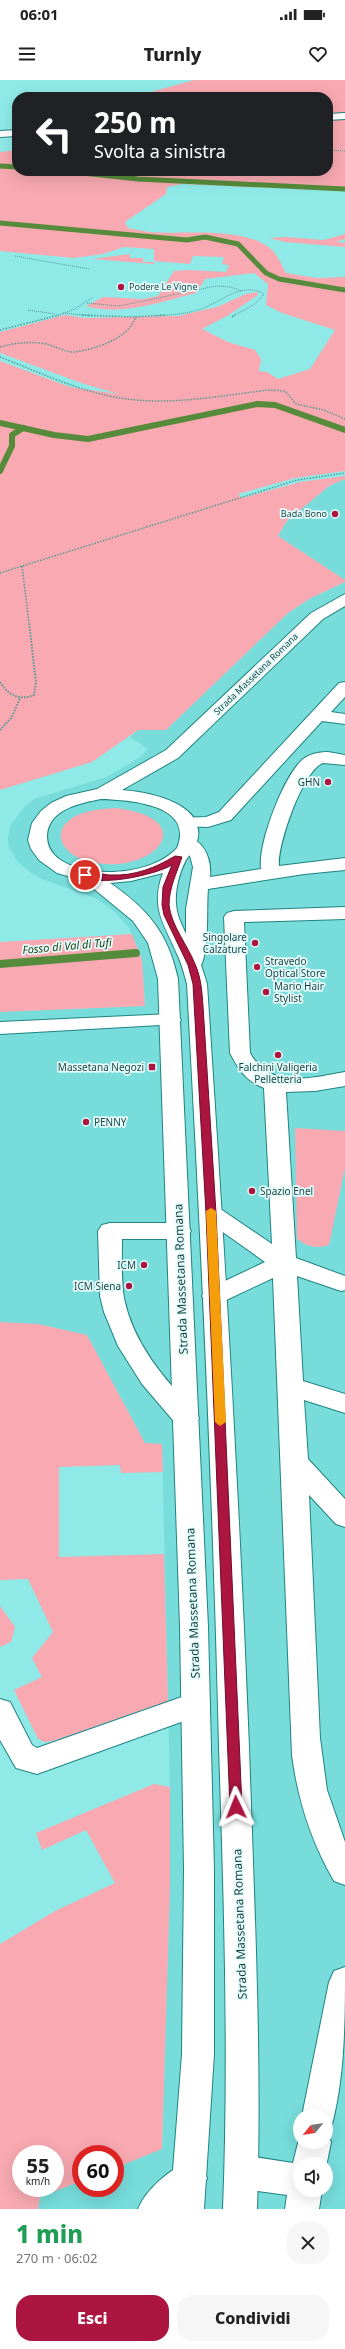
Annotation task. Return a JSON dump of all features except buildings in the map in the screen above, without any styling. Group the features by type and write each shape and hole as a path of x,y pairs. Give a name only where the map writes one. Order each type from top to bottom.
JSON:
{"main road":[{"path":"333,117 345,116"},
{"path":"0,134 12,133"},
{"name":"Strada Massetana Romana","path":"101,794 172,754 317,616 345,599"},
{"path":"186,822 208,822 225,816 345,686"},
{"path":"317,715 345,719"},
{"name":"Strada Massetana Romana","path":"157,789 172,754"},
{"path":"270,874 268,864 277,824 309,762 318,758 345,760"},
{"name":"Strada Massetana Romana","path":"157,789 186,822 190,832 167,887 166,905 168,915 192,965 197,984 211,1213 230,1619 243,2015 242,2172 240,2209"},
{"name":"Strada Massetana Romana","path":"157,789 120,794 101,794 78,798 58,807 44,818 36,831 37,845 46,858 63,868 85,875 111,878 137,875 160,868 183,850"},
{"path":"183,850 201,861 201,884 196,909 196,943 192,965"},
{"path":"201,884 345,864"},
{"name":"Strada Massetana Romana","path":"85,875 130,905 144,919 154,934 165,961 171,1020 196,1704 200,1994 189,2194"},
{"path":"345,914 234,917 240,1053 244,1063 261,1079 275,1085 312,1084 345,1079"},
{"path":"0,1028 171,1020"},
{"path":"275,1085 292,1387 305,1738 308,1771 318,1811 327,1837 345,1871"},
{"path":"211,1213 246,1239 284,1263 344,1279"},
{"path":"179,1231 110,1231 112,1296 118,1317 133,1349 169,1401 186,1418"},
{"path":"214,1296 284,1263"},
{"path":"292,1387 345,1404"},
{"path":"295,1462 345,1516"},
{"path":"0,1712 22,1754 26,1759 37,1761 196,1704"},
{"path":"320,2109 345,1982"},
{"path":"242,2172 286,2178 293,2180"},
{"path":"155,2209 189,2194"},
{"path":"302,2209 304,2197"}],"path":[{"path":"333,150 345,151"},
{"path":"15,256 41,262 89,269"},
{"path":"87,303 119,306 216,286 231,287 241,291"},
{"path":"63,313 84,316 174,314 201,309 241,291 252,289 260,290 264,294 255,304 232,317"},
{"path":"0,330 63,313 87,303 93,297"},
{"path":"28,310 58,314"},
{"path":"0,347 32,342 61,346 74,352 116,339 133,325 136,316"},
{"path":"0,357 105,395 135,400 170,400 269,390 285,391 296,404 324,410 345,419"},
{"path":"1,573 297,480 345,473"},
{"path":"0,682 6,692 20,698 28,698 34,695 36,682 22,566"},
{"path":"0,730 12,717 20,698"}],"shaded area":[{"path":"194,80 345,80 345,114 333,115 333,92 151,92"},
{"path":"345,117 345,191 182,184 167,187 166,194 125,222 128,228 149,232 213,233 246,237 260,242 272,250 286,273 317,278 345,277 345,471 295,478 238,494 242,498 300,482 345,476 345,479 329,486 286,522 278,536 345,580 345,582 309,599 288,613 166,730 138,730 92,762 0,790 0,361 70,387 119,394 84,384 0,353 0,332 65,315 85,318 178,316 217,307 246,294 257,292 258,295 227,316 202,329 228,342 255,350 261,359 259,371 267,372 278,379 310,369 335,330 282,313 266,305 268,284 254,273 205,279 196,293 141,307 113,310 86,306 103,297 143,299 158,296 174,271 188,270 226,272 229,265 222,264 224,257 193,256 190,264 154,261 154,249 124,247 103,254 74,258 0,251 0,152 12,151 12,176 333,176 333,118"},
{"path":"345,234 345,239 336,242 345,243 345,247 285,242 269,238 286,237 324,240"},
{"path":"130,254 130,258 143,258 143,262 154,262 154,264 92,259"},
{"path":"345,479 345,580 278,536 286,522 329,486"},
{"path":"345,582 345,2209 38,2209 40,2197 64,2197 64,2188 72,2185 72,2197 124,2197 124,2164 162,2149 170,1888 170,1787 162,1444 145,1443 87,1335 38,1324 0,1322 0,1012 145,1006 142,960 129,928 115,912 97,899 42,879 30,872 18,862 9,848 8,839 10,826 24,807 34,799 107,777 140,757 148,749 130,737 138,730 166,730 288,613 309,599"},
{"path":"116,808 144,815 159,824 163,835 158,846 147,856 129,862 108,864 84,860 71,853 66,848 62,842 62,830 65,824 72,818 77,815 99,809"},
{"path":"132,934 142,960 145,1006 0,1012 0,942"},
{"path":"295,1128 345,1131 345,1168 329,1245 320,1247 312,1246 297,1239"},
{"path":"0,1322 38,1324 87,1335 145,1443 162,1444 163,1472 121,1473 120,1465 59,1467 59,1557 164,1554 168,1701 53,1741 45,1742 38,1739 14,1690 42,1677 32,1658 53,1632 28,1579 0,1580"},
{"path":"0,1606 15,1627 11,1642 0,1647"},
{"path":"154,1784 170,1787 170,1888 162,2149 124,2164 124,2145 72,2145 72,2185 64,2188 64,2145 12,2145 12,2197 40,2197 38,2209 0,2209 0,1944 55,1911 115,1883 86,1830 42,1850 36,1833"}],"waterway":[{"path":"0,166 12,167"},
{"path":"110,176 138,179 345,189"},
{"path":"0,223 187,240 205,237 238,244 266,273 279,279 345,290"},
{"path":"23,428 54,435 88,439 257,404 275,405 345,430"},
{"path":"0,423 23,428"},
{"path":"0,471 12,446 12,435 23,428"},
{"name":"Fosso di Val di Tufi","path":"0,964 136,953"}],"slow traffic":[{"path":"211,1211 220,1422"}],"place":[{"name":"Podere Le Vigne","path":"121,287"},
{"name":"Bada Bono","path":"335,514"},
{"name":"GHN","path":"328,782"},
{"name":"Singolare Calzature","path":"255,943"},
{"name":"Stravedo Optical Store","path":"257,967"},
{"name":"Mario Hair Stylist","path":"266,992"},
{"name":"Falchini Valigeria Pelletteria","path":"278,1055"},
{"name":"Massetana Negozi","path":"152,1067"},
{"name":"PENNY","path":"86,1122"},
{"name":"Spazio Enel","path":"252,1191"},
{"name":"ICM","path":"144,1265"},
{"name":"ICM Siena","path":"129,1286"}],"route":[{"path":"85,875 111,878 137,875 160,868 178,857 167,887 165,900 168,915 192,965 197,984 199,1006 211,1213 230,1627 236,1807"}]}
